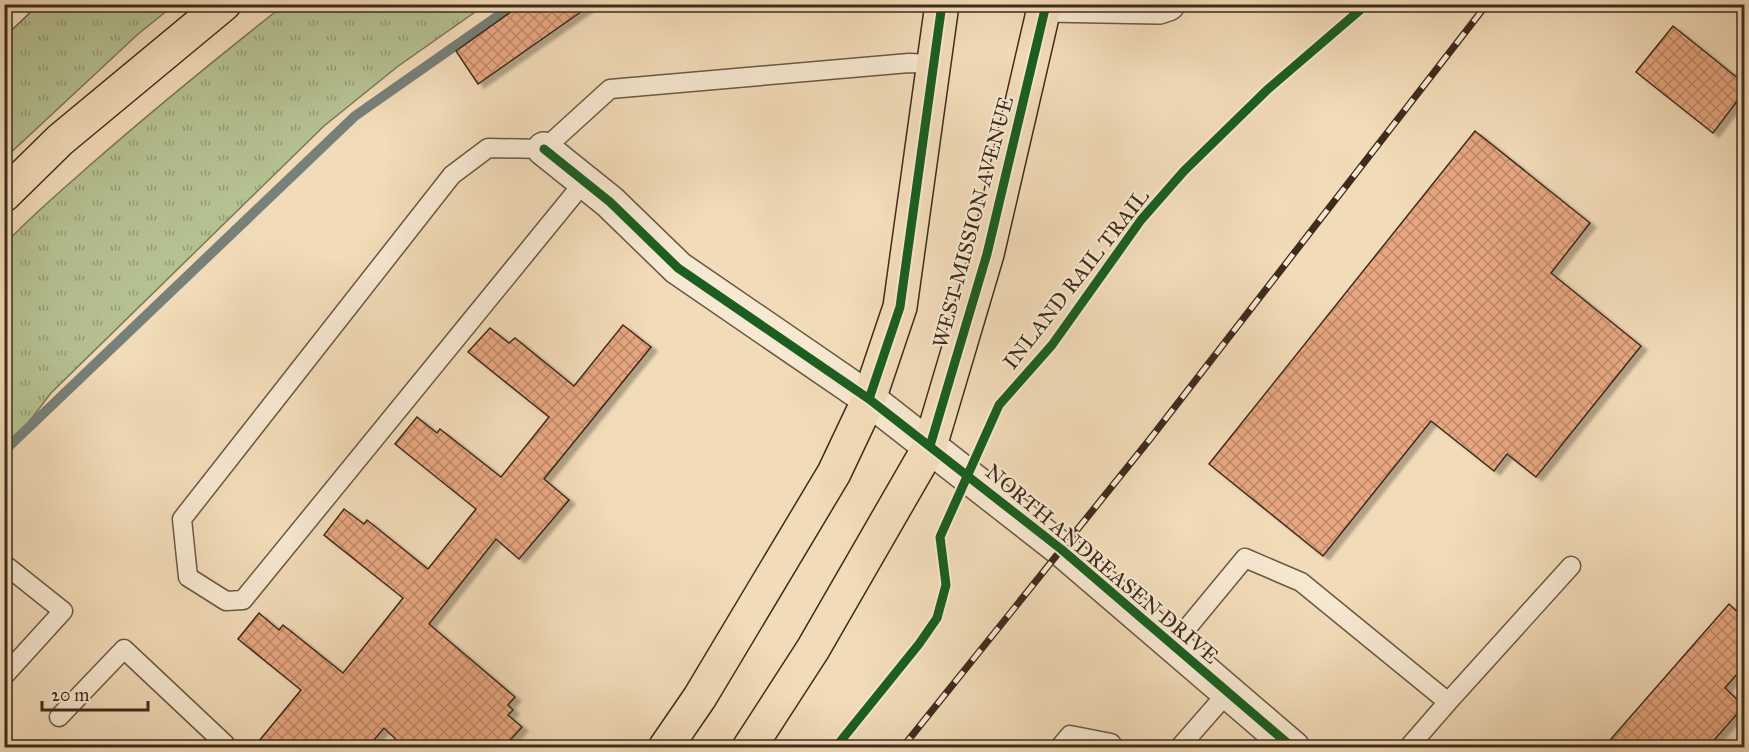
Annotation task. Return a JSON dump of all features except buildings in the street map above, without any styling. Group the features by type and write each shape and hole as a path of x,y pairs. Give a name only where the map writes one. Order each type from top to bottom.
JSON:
{"main road":[{"path":"4,195 60,140 224,4"},
{"path":"665,747 700,697 834,473 869,399 900,307 942,4"},
{"name":"WEST MISSION AVENUE","path":"749,747 813,649 930,446 987,254 1046,5"}],"street":[{"path":"1046,5 1159,7 1168,4"},
{"name":"NORTH ANDREASEN DRIVE","path":"544,149 610,202 678,268 869,399 1061,549 1293,747"}],"lane":[{"path":"4,24 25,4"},
{"path":"584,182 243,600 226,602 188,578 182,519 452,175 489,148 544,149 610,89 909,63 934,64"},
{"path":"1173,645 1245,558 1301,582 1448,702"},
{"path":"4,564 63,611 4,676"},
{"path":"1408,747 1570,566"},
{"path":"59,717 124,649 225,744 222,747"},
{"path":"1179,747 1228,692"},
{"path":"1059,747 1070,735 1111,743 1114,747"}],"green space":[{"path":"5,5 174,5 137,35 5,158"},
{"path":"284,5 485,5 397,67 324,126 51,393 5,453 5,244 35,214 113,145"}],"waterway":[{"path":"4,451 355,116 515,4"},
{"path":"1740,748 1744,742"}],"railway":[{"path":"902,748 1150,439 1487,4"}],"cycle path":[{"path":"869,399 900,307 942,4"},
{"name":"INLAND RAIL TRAIL","path":"835,748 919,644 937,618 946,585 940,537 999,405 1052,345 1141,220 1184,171 1267,90 1367,4"},
{"path":"930,446 987,254 1046,5"},
{"path":"544,149 610,202 678,268 869,399 1061,549 1293,748"}]}
